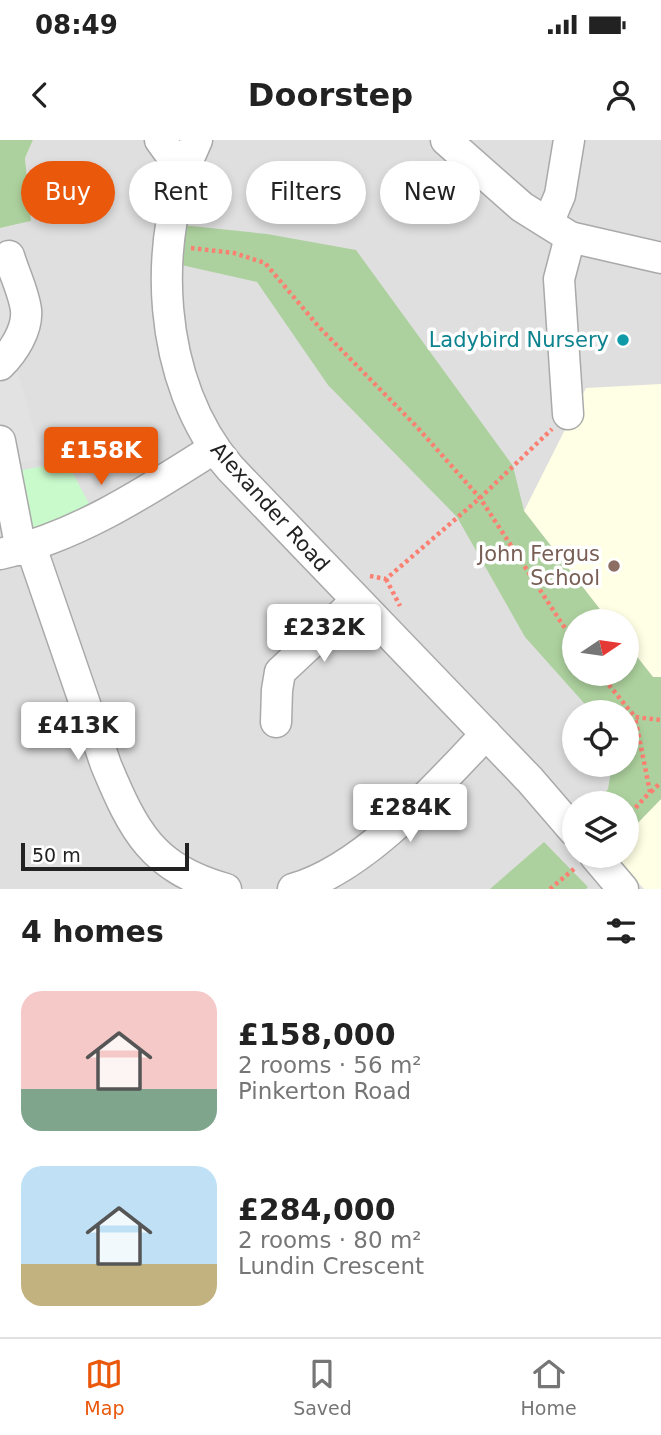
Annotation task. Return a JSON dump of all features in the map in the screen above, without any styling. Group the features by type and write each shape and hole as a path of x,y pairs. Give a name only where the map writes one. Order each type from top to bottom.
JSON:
{"street":[{"path":"160,140 168,151 191,152"},
{"path":"446,140 522,207 559,230 661,258"},
{"path":"568,414 559,279 559,230 560,195 569,140"},
{"name":"Alexander Road","path":"191,152 175,201 168,246 169,306 173,345 183,387 199,424 213,449 358,587 562,818"},
{"path":"0,365 20,336 26,312 9,256"},
{"path":"0,441 17,550 106,765 135,824 147,844 167,862 193,877 226,889"},
{"path":"17,550 131,501 213,449"},
{"path":"276,722 280,672 358,587"},
{"path":"293,889 328,876 349,862 426,797 486,734"},
{"path":"598,868 623,889"}],"path":[{"path":"168,246 234,253 265,263 319,327 417,427 480,498 562,624"},
{"path":"358,587 386,579 480,498 568,414"},
{"path":"610,686 621,700"},
{"path":"639,718 661,720"},
{"path":"639,738 650,792"},
{"path":"639,804 661,782"},
{"path":"550,889 578,868"}],"shaded area":[{"path":"33,140 661,140 661,889 0,889 0,228 21,223 115,224 115,161 25,161"},
{"path":"13,247 14,360 43,459 0,465 0,353 3,350 0,337 0,250"},
{"name":"John Fergus School","path":"661,384 661,677 653,677 639,659 639,609 600,609 524,511 586,388"},
{"path":"661,799 661,889 644,889 625,868 639,868 639,822"}],"green space":[{"path":"0,140 33,140 25,161 21,161 21,223 0,228"},
{"path":"172,224 267,234 356,250 513,466 524,511 600,609 562,609 562,678 525,637 457,517 328,385 257,282 168,262"},
{"path":"67,462 94,513 26,537 11,472"},
{"path":"639,659 653,677 661,677 661,799 639,822 639,791 606,791 610,777 639,777 639,700 581,700 569,686 639,686"},
{"path":"544,842 562,860 562,868 569,868 588,887 586,889 490,889"}],"place":[{"name":"Ladybird Nursery","path":"623,340"},
{"name":"John Fergus School","path":"614,566"}]}
